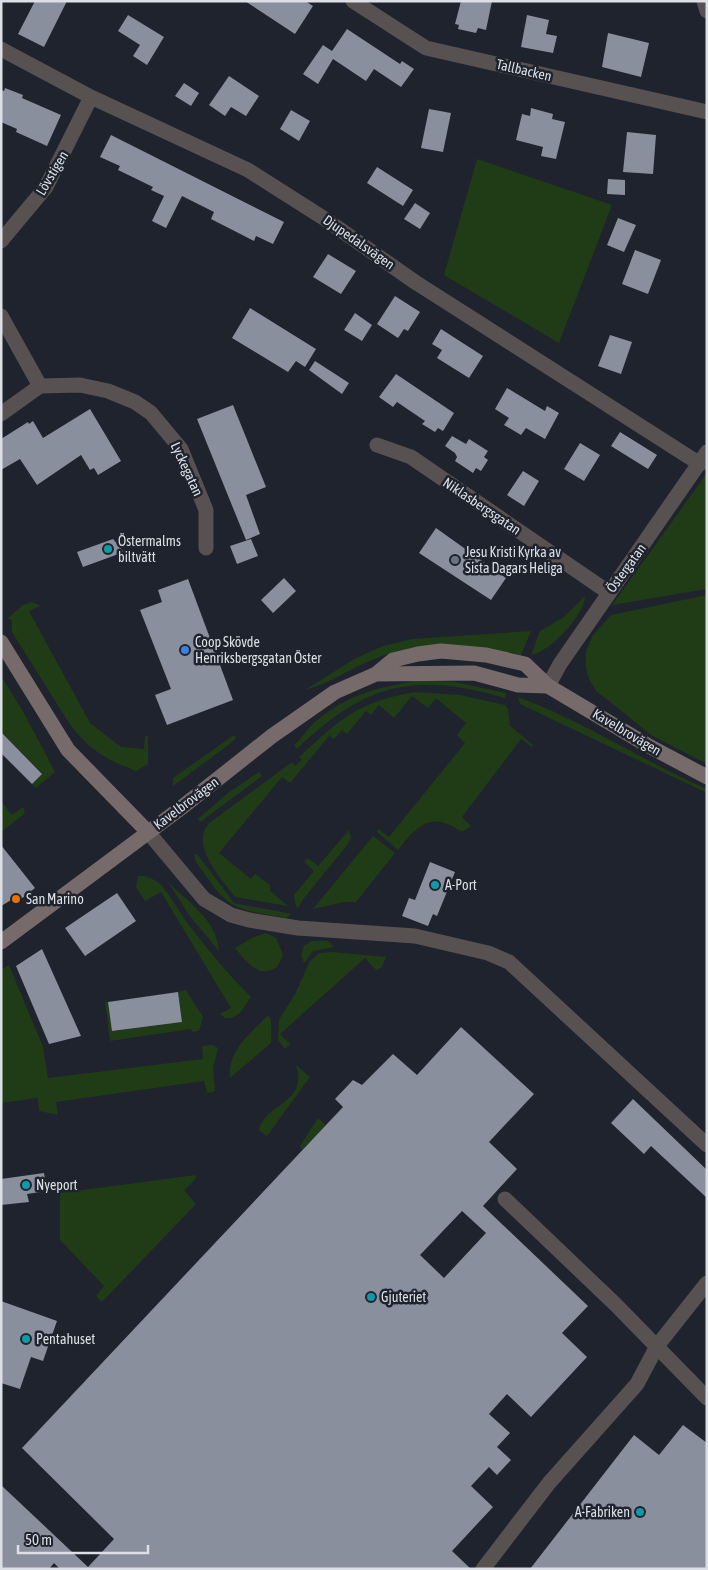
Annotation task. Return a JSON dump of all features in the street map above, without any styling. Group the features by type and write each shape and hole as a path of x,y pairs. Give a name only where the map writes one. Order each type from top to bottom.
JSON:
{"main road":[{"path":"1,642 68,750 148,832"},
{"name":"Kavelbrovägen","path":"1,942 272,736 335,692 376,674 393,660 441,651 486,655 525,664 548,686 647,745 707,776"},
{"name":"Kavelbrovägen","path":"376,674 474,673 518,685 548,686"}],"street":[{"name":"Tallbacken","path":"353,1 426,48 707,112"},
{"path":"704,1 707,11"},
{"name":"Djupedalsvägen","path":"1,49 91,97 248,170 325,219 415,282 704,458"},
{"name":"Lövstigen","path":"1,241 46,187 91,97"},
{"path":"1,316 40,386 1,414"},
{"name":"Lyckegatan","path":"40,386 80,385 108,391 135,402 151,413 181,449 197,487 206,510 206,548"},
{"name":"Niklasbergsgatan","path":"377,445 410,457 608,592"},
{"name":"Östergatan","path":"548,686 560,664 608,592 704,458"},
{"path":"148,832 204,899 231,915 298,928 415,936 488,953 509,962 707,1145"},
{"path":"505,1199 707,1398"},
{"path":"483,1569 549,1483 636,1384 656,1346 707,1283"}],"green space":[{"path":"477,159 612,205 559,343 444,275"},
{"path":"707,471 707,589 612,605 702,480"},
{"path":"707,595 707,764 651,735 596,691 589,679 586,668 586,651 593,635 611,615"},
{"path":"585,596 579,613 565,632 548,647 531,655 540,631 564,617"},
{"path":"32,602 40,606 29,611 90,723 121,747 144,749 145,736 148,736 148,764 136,771 115,762 89,746 74,730 12,632 12,620 8,618 23,605"},
{"path":"531,631 521,655 469,647 434,646 417,648 382,656 325,683 305,690 356,658 383,646 412,639"},
{"path":"1,676 24,713 55,772 36,788 32,784 42,773 1,732"},
{"path":"421,680 455,682 506,693 505,698 444,685 417,685 392,689 368,697 345,710 321,727 297,749 294,745 317,720 342,703 366,692"},
{"path":"415,692 460,695 505,705 508,709 510,726 533,745 532,747 521,739 462,817 471,826 462,832 442,822 426,823 412,833 398,850 377,832 378,829 389,837 465,743 457,735 466,723 436,698 428,708 412,696 394,718 379,705 371,715 366,711 347,734 342,730 334,739 329,736 290,783 282,777 219,853 251,879 255,874 270,885 270,891 288,906 235,897 216,872 205,852 203,842 208,824 292,762 295,766 302,760 299,757 351,714 378,701"},
{"path":"518,697 590,729 707,789 707,793 520,704"},
{"path":"234,735 236,738 231,743 173,786 173,778"},
{"path":"259,772 262,776 200,822 198,819 228,793"},
{"path":"1,801 12,815 23,807 25,811 23,815 1,832"},
{"path":"349,830 351,837 348,844 298,908 296,907 294,895 314,871 304,862 308,858 318,866"},
{"path":"373,836 395,853 356,902 344,902 313,909"},
{"path":"195,854 198,855 234,903 292,914 286,918 252,912 231,904 206,876 195,860"},
{"path":"138,876 151,878 162,886 201,941 251,997 240,1013 232,1018 225,1018 220,1014 231,1008 161,892 145,901 136,887"},
{"path":"168,882 207,921 217,940 219,951 189,915"},
{"path":"266,933 276,938 283,955 277,967 264,971 253,967 235,948 252,938"},
{"path":"312,941 328,941 334,947 313,951 304,963 301,955 304,946"},
{"path":"332,952 386,957 382,967 376,970 365,958 280,1034 290,1044 285,1049 278,1040 279,1020 295,994 310,961 319,953"},
{"path":"9,965 43,1047 48,1078 203,1059 202,1046 213,1045 218,1048 213,1068 215,1091 207,1093 204,1081 56,1102 58,1115 39,1111 38,1098 1,1103 1,970"},
{"path":"186,990 203,1017 199,1031 192,1032 191,1029 110,1041 105,1002 108,1002 113,1031 182,1022 178,992"},
{"path":"268,1015 271,1020 271,1043 230,1078 232,1059 236,1051"},
{"path":"296,1065 310,1077 267,1136 259,1130 262,1121 291,1096 296,1088 298,1078"},
{"path":"318,1118 326,1125 302,1150 300,1146"},
{"path":"196,1175 194,1181 184,1190 196,1204 102,1302 96,1296 104,1286 60,1240 60,1193"}],"building":[{"path":"35,1 67,1 44,47 18,34"},
{"path":"245,1 305,1 313,6 295,34"},
{"path":"461,1 492,1 486,30 478,28 476,33 458,29 459,25 455,24"},
{"path":"128,15 164,37 147,65 133,56 140,45 118,31"},
{"path":"527,15 549,20 546,34 557,36 553,53 521,47"},
{"path":"347,29 400,64 402,61 414,69 401,87 374,69 366,81 333,59 318,84 303,74 323,45 332,51"},
{"path":"608,33 649,43 641,77 602,67"},
{"path":"229,76 259,96 246,116 231,107 225,116 209,105"},
{"path":"184,83 199,93 191,106 175,96"},
{"path":"5,88 23,95 22,98 61,115 47,146 16,132 17,129 1,122 1,90 4,91"},
{"path":"531,108 553,114 552,119 565,122 556,159 541,156 543,147 516,140 522,114 530,116"},
{"path":"429,109 451,113 443,152 421,148"},
{"path":"291,110 310,121 299,141 280,129"},
{"path":"627,132 656,135 653,174 623,172"},
{"path":"111,135 284,222 273,244 256,236 254,241 211,219 214,212 182,196 166,228 152,221 164,196 151,190 153,187 118,170 120,166 100,157"},
{"path":"377,167 413,190 403,206 367,183"},
{"path":"608,179 625,180 625,195 607,194"},
{"path":"415,203 430,213 420,229 404,219"},
{"path":"618,218 636,225 624,252 607,245"},
{"path":"635,250 661,260 648,294 622,284"},
{"path":"328,254 356,271 341,294 313,277"},
{"path":"395,296 420,312 408,331 404,329 398,338 377,324"},
{"path":"250,308 316,349 305,367 296,361 288,372 232,338"},
{"path":"355,313 372,325 362,341 344,330"},
{"path":"441,329 483,356 469,378 437,358 442,350 432,344"},
{"path":"610,335 632,342 621,374 598,366"},
{"path":"315,361 349,383 342,394 309,370"},
{"path":"396,374 454,413 443,431 438,428 435,432 422,424 425,421 397,402 393,407 379,397"},
{"path":"507,388 545,411 547,406 559,413 545,439 526,428 521,435 504,425 509,418 495,409"},
{"path":"233,405 266,487 246,495 260,534 246,540 197,419"},
{"path":"90,409 121,461 98,475 94,468 90,470 81,455 37,485 20,459 1,470 1,439 28,422 29,424 33,421 43,438"},
{"path":"620,432 657,455 648,469 611,446"},
{"path":"452,436 466,444 469,439 488,451 484,457 488,460 481,471 476,468 473,473 455,461 457,457 455,453 445,446"},
{"path":"580,443 600,455 584,481 564,469"},
{"path":"523,471 539,481 524,506 507,495"},
{"name":"Jesu Kristi Kyrka av Sista Dagars Heliga","path":"436,528 506,578 491,600 419,553"},
{"name":"Östermalms biltvätt","path":"113,539 124,552 83,567 77,552"},
{"path":"251,539 258,556 237,564 230,546"},
{"path":"284,578 296,591 273,613 261,600"},
{"name":"Coop Skövde Henriksbergsgatan Öster","path":"188,579 233,700 167,725 155,695 171,689 140,610 162,602 158,590"},
{"path":"1,732 42,774 32,784 1,753"},
{"path":"1,845 35,888 16,903 13,899 1,906"},
{"name":"A-Port","path":"430,862 455,872 437,916 433,914 428,926 402,916 409,898 415,900"},
{"path":"117,893 136,921 85,956 65,928"},
{"path":"42,949 81,1036 49,1044 16,966"},
{"path":"178,992 182,1022 112,1031 108,1002"},
{"name":"Gjuteriet","path":"461,1027 534,1094 489,1142 517,1169 483,1206 588,1306 562,1333 587,1357 531,1417 507,1394 489,1414 510,1433 497,1447 511,1460 497,1475 489,1467 471,1486 493,1507 452,1551 471,1569 60,1569 54,1563 49,1569 1,1569 1,1485 88,1567 114,1539 22,1448 343,1107 335,1099 353,1080 362,1085 393,1054 417,1075","holes":["462,1211 486,1233 444,1278 420,1255"]},
{"path":"633,1099 707,1170 707,1198 651,1146 644,1154 611,1123"},
{"name":"Nyeport","path":"44,1173 47,1191 27,1194 29,1202 1,1205 1,1179"},
{"name":"Pentahuset","path":"1,1301 57,1321 43,1361 31,1357 20,1389 1,1383"},
{"name":"A-Fabriken","path":"683,1425 707,1443 707,1569 530,1569 634,1435 659,1455"}],"place":[{"name":"Östermalms biltvätt","path":"108,549"},
{"name":"Jesu Kristi Kyrka av Sista Dagars Heliga","path":"455,560"},
{"name":"Coop Skövde Henriksbergsgatan Öster","path":"185,650"},
{"name":"A-Port","path":"435,885"},
{"name":"San Marino","path":"16,899"},
{"name":"Nyeport","path":"26,1185"},
{"name":"Gjuteriet","path":"371,1297"},
{"name":"Pentahuset","path":"26,1339"},
{"name":"A-Fabriken","path":"640,1512"}]}
